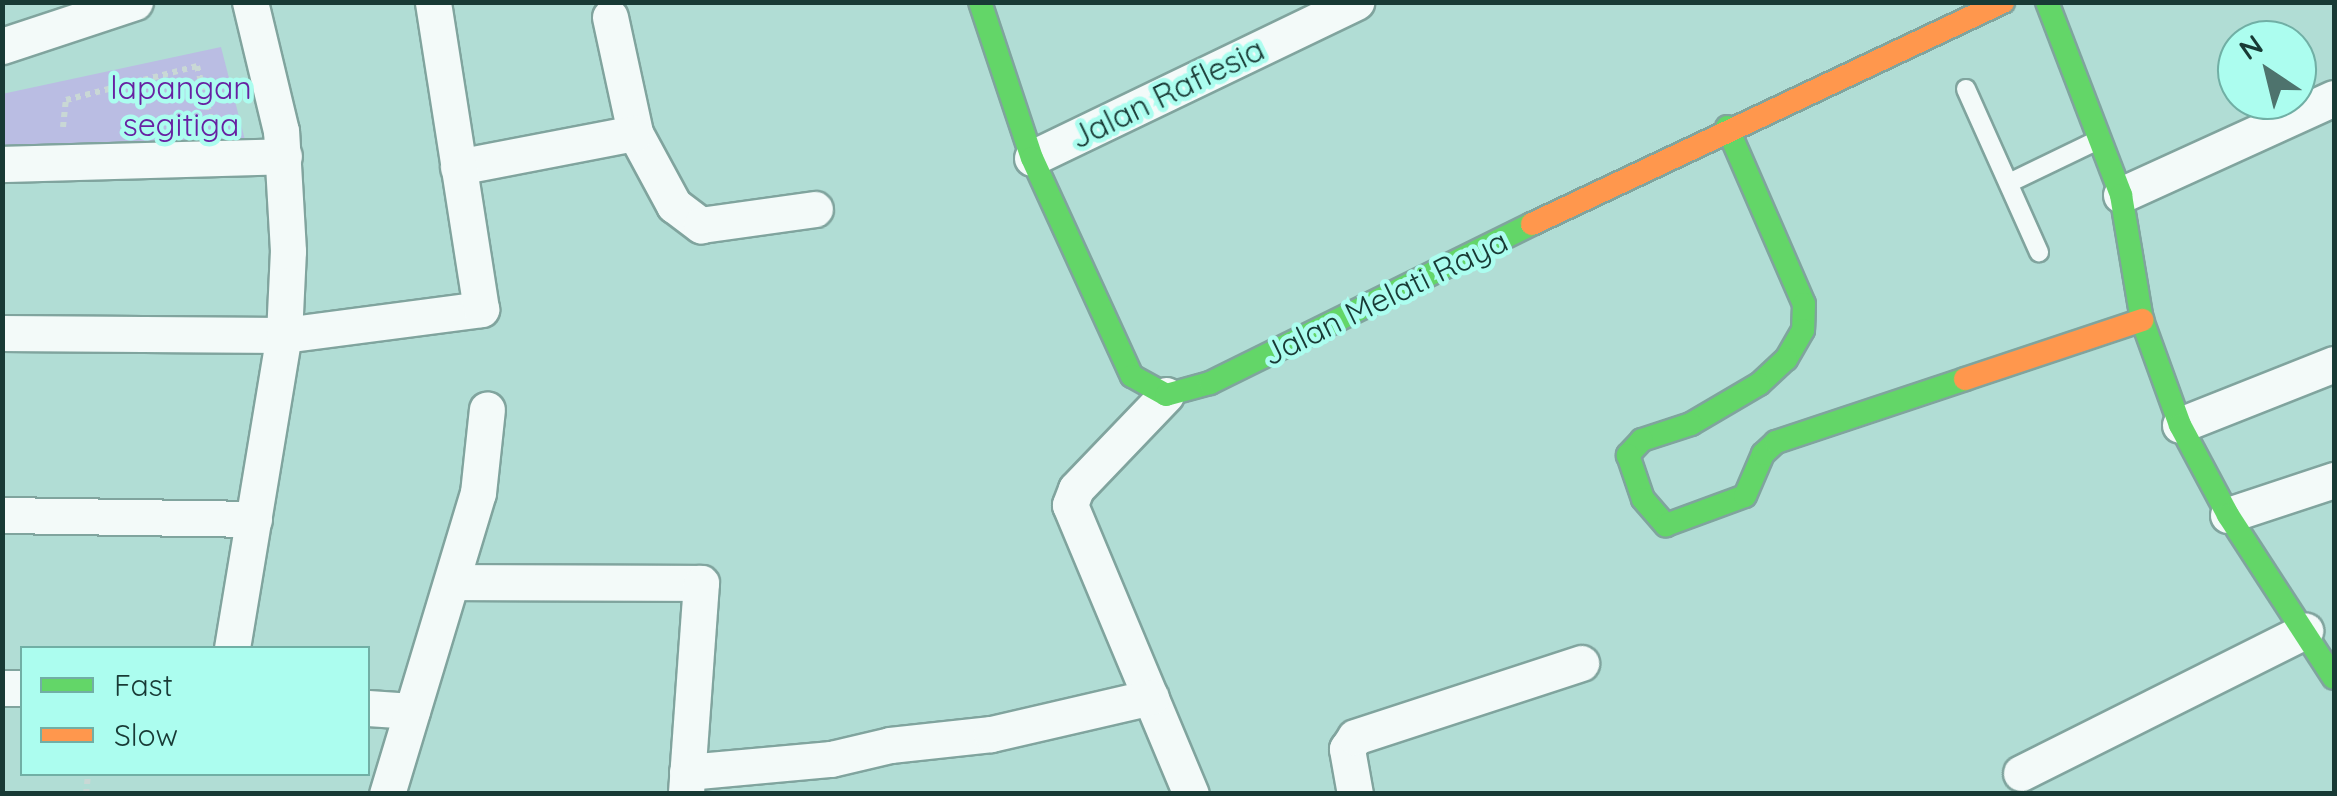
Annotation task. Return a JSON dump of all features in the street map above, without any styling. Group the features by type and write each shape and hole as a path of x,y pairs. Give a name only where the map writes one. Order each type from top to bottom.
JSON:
{"street":[{"path":"2,46 134,2"},
{"path":"232,646 284,335 284,156 250,2"},
{"path":"2,333 284,335 481,310 433,2"},
{"path":"980,2 1032,158 1132,376 1166,394 1076,489 1070,505 1191,794"},
{"name":"Jalan Raflesia","path":"1032,158 1356,2"},
{"name":"Jalan Melati Raya","path":"1166,394 1210,383 1727,128 2003,2"},
{"path":"2047,2 2121,195 2142,320 2180,424 2228,516 2334,678"},
{"path":"610,17 635,132 674,205 701,225 815,209"},
{"path":"2121,195 2334,98"},
{"path":"1727,128 1804,304 1802,330 1786,359 1760,384 1632,450 1628,465 1642,500 1666,524 1721,508 1754,488 1762,454 1776,442 2142,320"},
{"path":"458,168 635,132"},
{"path":"2,164 284,156"},
{"path":"2180,424 2334,364"},
{"path":"387,794 478,493 486,409"},
{"path":"2228,516 2334,480"},
{"path":"2,514 254,520"},
{"path":"454,582 701,583 687,783 990,734 1151,698"},
{"path":"2021,773 2305,632"},
{"path":"1356,794 1347,749 1355,737 1581,663"},
{"path":"370,708 412,711"}],"lane":[{"path":"1966,89 2039,252"},
{"path":"2010,182 2102,138"}],"path":[{"path":"62,132 66,100 197,66 222,158"}],"green space":[{"name":"lapangan segitiga","path":"221,47 246,144 222,157 3,145 2,94"}],"traffic: fast":[{"path":"980,2 1032,158 1132,376 1166,395 1210,383 1532,224"},
{"path":"2047,2 2121,195 2142,320 2180,425 2228,515 2334,678"},
{"path":"1727,127 1804,304 1803,330 1786,359 1759,384 1691,424 1642,440 1628,455 1643,499 1666,525 1745,496 1763,454 1776,442 1965,379"}],"traffic: slow":[{"path":"1532,224 2003,2"},
{"path":"1965,379 2142,320"}]}
